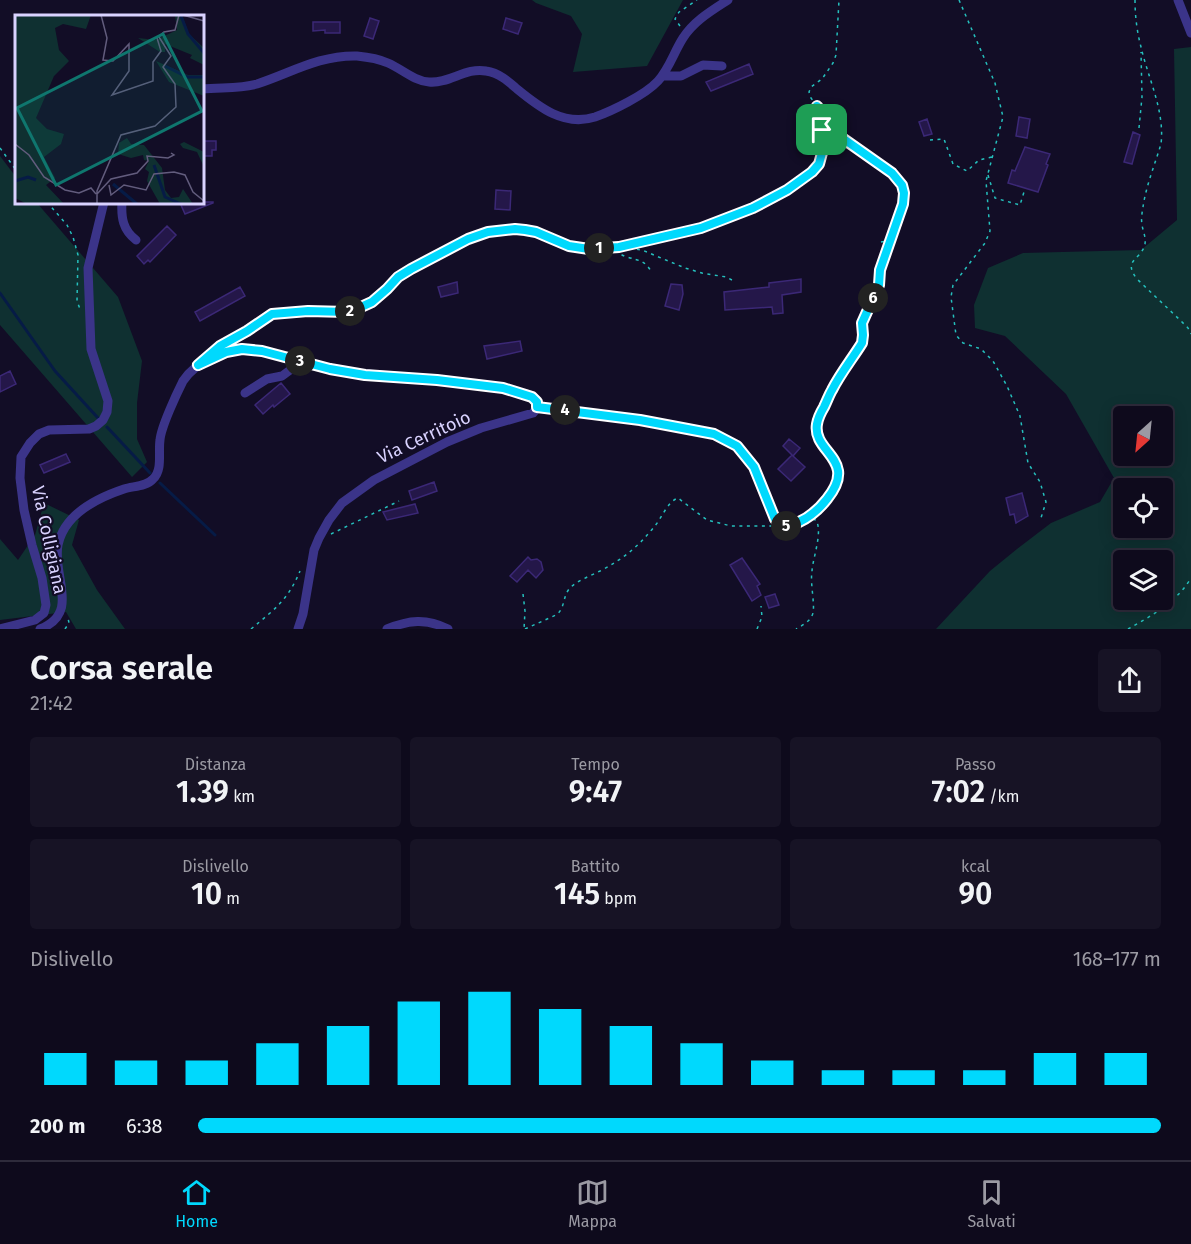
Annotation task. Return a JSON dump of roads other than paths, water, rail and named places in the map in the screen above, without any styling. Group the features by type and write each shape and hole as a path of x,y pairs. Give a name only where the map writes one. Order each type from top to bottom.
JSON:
{"street":[{"path":"204,89 240,88 320,60 358,56 388,63 420,81 441,82 463,74 485,70 507,80 545,111 568,119 593,118 648,90 662,76 689,30 702,17 728,0"},
{"path":"1178,0 1191,33"},
{"path":"662,76 681,76 703,65 722,66"},
{"name":"Via Colligiana","path":"0,629 34,620 44,613 46,605 42,578 24,510 20,478 21,458 39,434 49,430 88,429 103,420 107,412 108,401 91,349 88,268 104,204"},
{"path":"122,204 121,215 124,227 136,240"},
{"name":"Via Cerritoio","path":"40,629 55,621 62,611 57,549 66,526 73,518 95,503 124,489 146,484 156,477 159,468 161,435 184,381 198,365 215,357 242,349 262,351 330,369 365,375 503,388 532,397 537,402 533,414 482,428 447,442 374,480 342,503 317,542 298,629"},
{"path":"245,393 267,379 282,376 301,362"},
{"path":"387,629 414,621 433,623 448,629"}],"waterway":[{"path":"0,293 55,371 98,418"},
{"path":"107,427 150,473"},
{"path":"160,483 215,535"}]}
